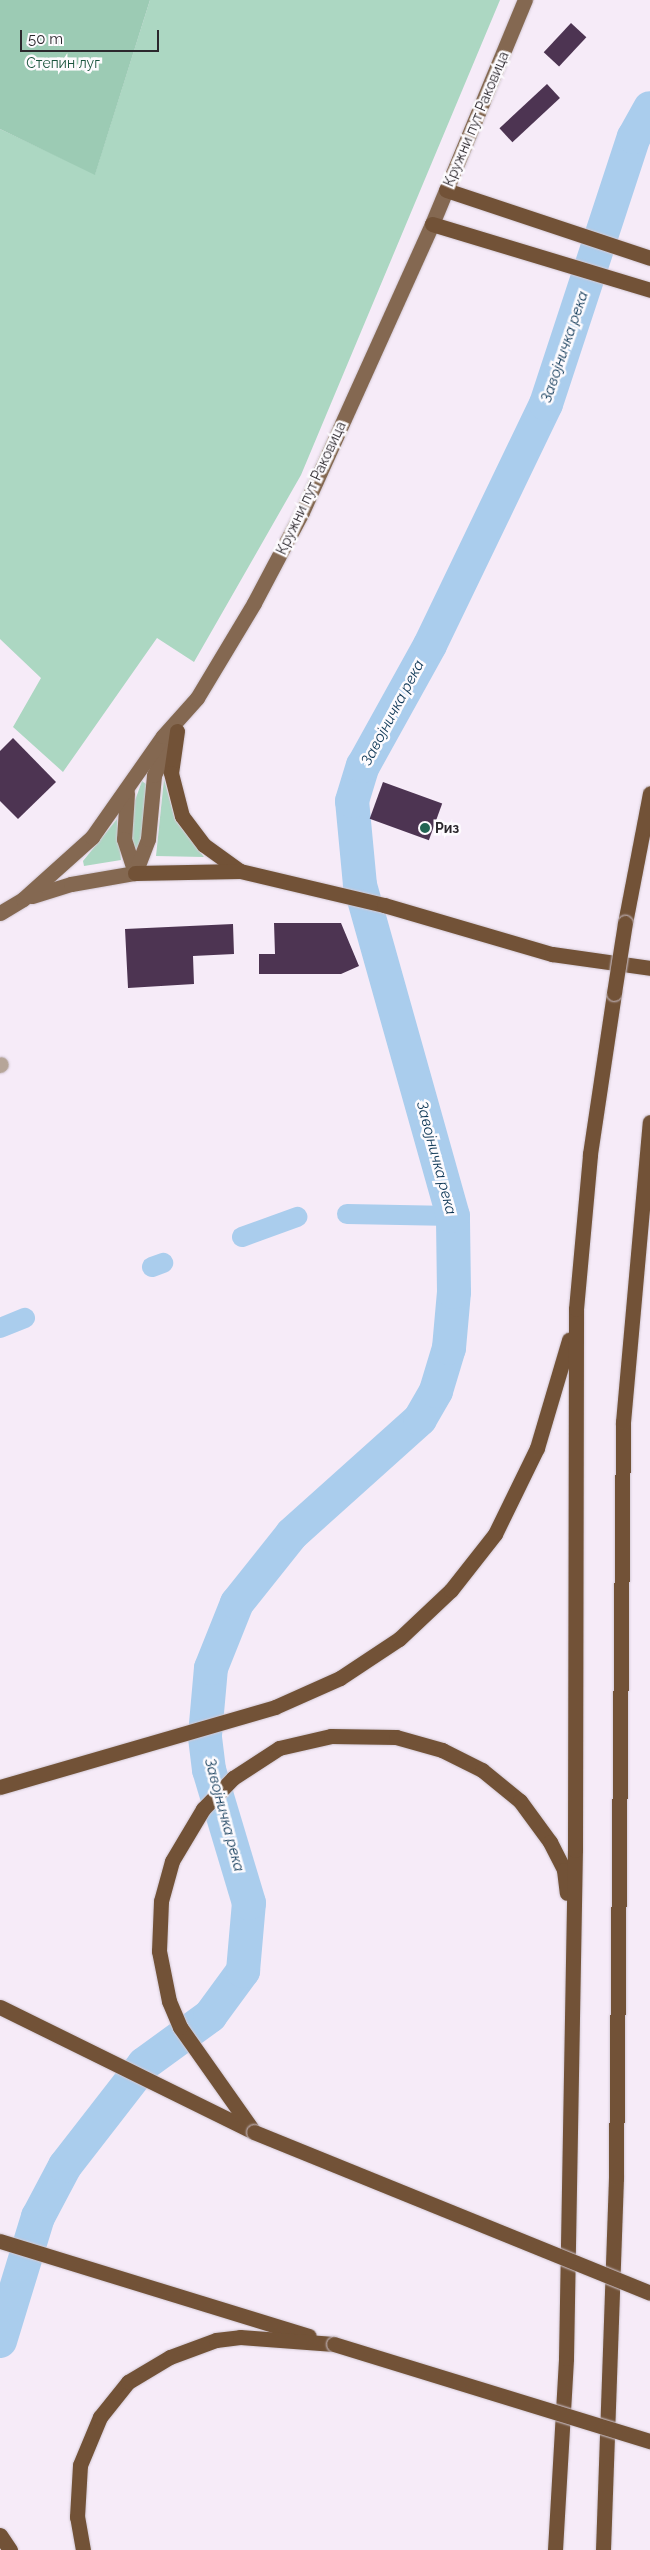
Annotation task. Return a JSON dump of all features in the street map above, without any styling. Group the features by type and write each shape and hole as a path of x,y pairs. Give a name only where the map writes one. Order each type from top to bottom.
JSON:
{"highway":[{"path":"446,190 626,252 650,258"},
{"path":"432,224 551,257 650,290"},
{"path":"177,731 171,772 182,816 204,845 240,871"},
{"path":"555,2550 566,2358 573,1933 576,1309 590,1154 625,923 650,793"},
{"path":"136,873 240,871 384,905 552,954 650,968"},
{"path":"603,2550 616,2188 623,1422 650,1122"},
{"path":"0,1787 174,1738 243,1717 308,1694 370,1659 426,1616 474,1563 495,1534 537,1448 566,1356 576,1309"},
{"path":"254,2132 180,2027 162,1972 159,1923 172,1861 202,1810 250,1765 290,1744 330,1736 396,1737 442,1750 482,1770 520,1801 550,1842 564,1870 573,1933"},
{"path":"0,2007 254,2132 650,2293"},
{"path":"0,2241 650,2441"},
{"path":"83,2550 76,2517 80,2465 100,2417 128,2382 170,2357 216,2340 240,2337 334,2344"},
{"path":"0,2535 10,2550"}],"main road":[{"name":"Кружни пут Раковица","path":"0,913 24,899 92,837 163,736 197,698 280,554 432,224 525,0"},
{"path":"136,873 148,839 154,775 197,698"},
{"path":"130,785 123,830 126,853 136,873"},
{"path":"24,899 71,884 136,873"}],"green space":[{"name":"Степин луг","path":"0,0 150,0 95,175 0,129"},
{"path":"150,0 500,0 301,475 194,662 157,638 63,772 13,727 41,678 0,639 0,129 95,174"},
{"path":"164,779 175,820 204,857 156,856"},
{"path":"142,781 146,784 142,841 136,851 130,842 133,806"},
{"path":"117,819 121,860 84,866 83,861"}],"building":[{"path":"571,23 586,37 559,67 544,52"},
{"path":"547,84 560,98 512,142 499,128"},
{"path":"13,738 56,782 18,819 0,801 0,751"},
{"path":"383,782 442,804 429,840 370,819"},
{"path":"274,923 341,923 359,966 341,974 259,974 259,954 275,954"},
{"path":"233,924 234,954 193,956 194,984 128,988 125,929"}],"waterway":[{"name":"Завојничка река","path":"0,2341 38,2217 65,2166 144,2064 210,2016 243,1971 249,1903 209,1770 205,1735 211,1668 237,1603 292,1534 420,1419 436,1391 449,1348 454,1292 453,1216 360,885 352,801 363,766 430,645 546,404 634,137 650,108"},
{"path":"347,1214 453,1216"},
{"path":"242,1237 297,1217"},
{"path":"152,1267 163,1263"},
{"path":"0,1328 25,1318"}],"place":[{"name":"Риз","path":"425,828"}]}
